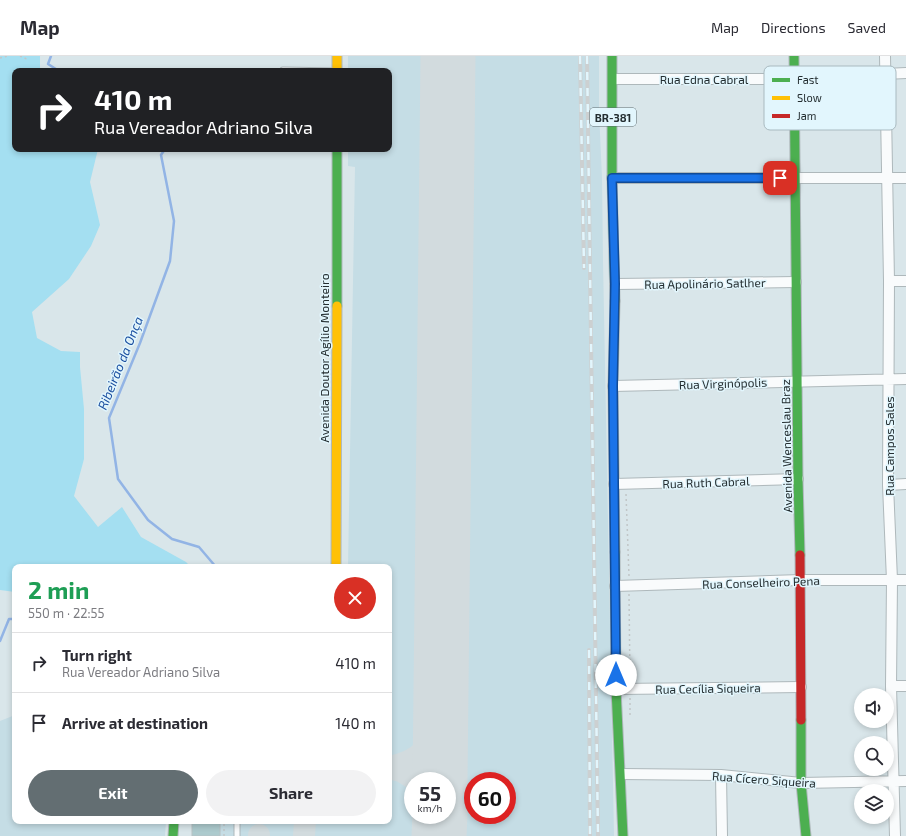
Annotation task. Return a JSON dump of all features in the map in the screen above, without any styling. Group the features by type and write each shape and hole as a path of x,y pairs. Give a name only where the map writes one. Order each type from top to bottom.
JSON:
{"street":[{"path":"337,56 337,68"},
{"name":"BR-381","path":"612,56 612,178 615,284 613,386 616,689 621,774 622,836"},
{"name":"Avenida Wenceslau Braz","path":"794,56 794,66"},
{"path":"896,73 906,73"},
{"name":"Rua Edna Cabral","path":"612,79 764,79"},
{"name":"Avenida Wenceslau Braz","path":"796,130 802,783 806,836"},
{"name":"Rua Campos Sales","path":"886,130 889,282 888,485 892,580 892,686 895,836"},
{"name":"Avenida Doutor Agílio Monteiro","path":"336,564 337,152"},
{"path":"612,178 906,178"},
{"name":"Rua Apolinário Satlher","path":"615,284 796,282"},
{"path":"889,282 906,282"},
{"name":"Rua Virginópolis","path":"613,386 889,378 906,379"},
{"name":"Rua Ruth Cabral","path":"614,484 798,479"},
{"path":"888,485 906,484"},
{"name":"Rua Conselheiro Pena","path":"615,586 801,580 906,580"},
{"path":"892,686 906,686"},
{"name":"Rua Cecília Siqueira","path":"616,689 801,687"},
{"name":"Rua Cícero Siqueira","path":"621,774 721,775 802,783 906,781"},
{"path":"721,775 722,836"},
{"path":"173,836 174,824"}],"lane":[{"path":"237,824 237,836"}],"path":[{"path":"0,58 8,56"},
{"path":"20,56 29,60"},
{"path":"626,484 629,586 630,720"},
{"path":"224,824 224,836"}],"shaded area":[{"path":"0,56 40,56 40,68 12,68 12,152 97,152 90,182 100,225 91,246 69,279 32,312 37,338 61,351 80,352 84,409 84,459 74,496 98,527 122,507 141,537 188,564 12,564 12,592 0,590"},
{"path":"348,56 599,56 614,836 192,836 192,824 392,824 392,564 348,564 355,167 348,166 348,152 392,152 392,68 348,68"},
{"path":"12,716 12,824 166,824 165,836 0,836 0,721"}],"building":[{"path":"192,824 220,824 220,836 192,836"}],"waterway":[{"name":"Ribeirão da Onça","path":"51,56 48,64 54,68"},
{"name":"Ribeirão da Onça","path":"163,152 161,155 174,221 170,261 140,343 109,418 118,479 148,520 172,539 199,547 213,564"},
{"name":"Ribeirão da Onça","path":"0,641 9,619 12,619"}],"taxiway":[{"path":"392,766 410,760 419,755 425,749 435,732 441,711"},
{"path":"392,769 404,773"},
{"path":"304,836 305,824"},
{"path":"438,824 440,834"}],"runway":[{"path":"440,772 448,56"},
{"path":"439,836 440,824"}],"railway":[{"path":"580,56 584,268"},
{"path":"587,56 598,836"},
{"path":"589,650 590,836"}],"traffic: fast":[{"path":"612,56 612,178 615,301"},
{"path":"794,56 794,66"},
{"path":"795,130 800,555"},
{"path":"337,152 337,306"},
{"path":"615,552 616,689 623,836"},
{"path":"801,720 801,783 806,836"},
{"path":"173,836 174,824"}],"traffic: slow":[{"path":"337,56 337,68"},
{"path":"615,301 613,386 615,552"},
{"path":"336,564 337,306"}],"traffic: jam":[{"path":"800,555 801,720"}],"route":[{"path":"616,675 613,386 615,284 612,178 780,178"}]}
